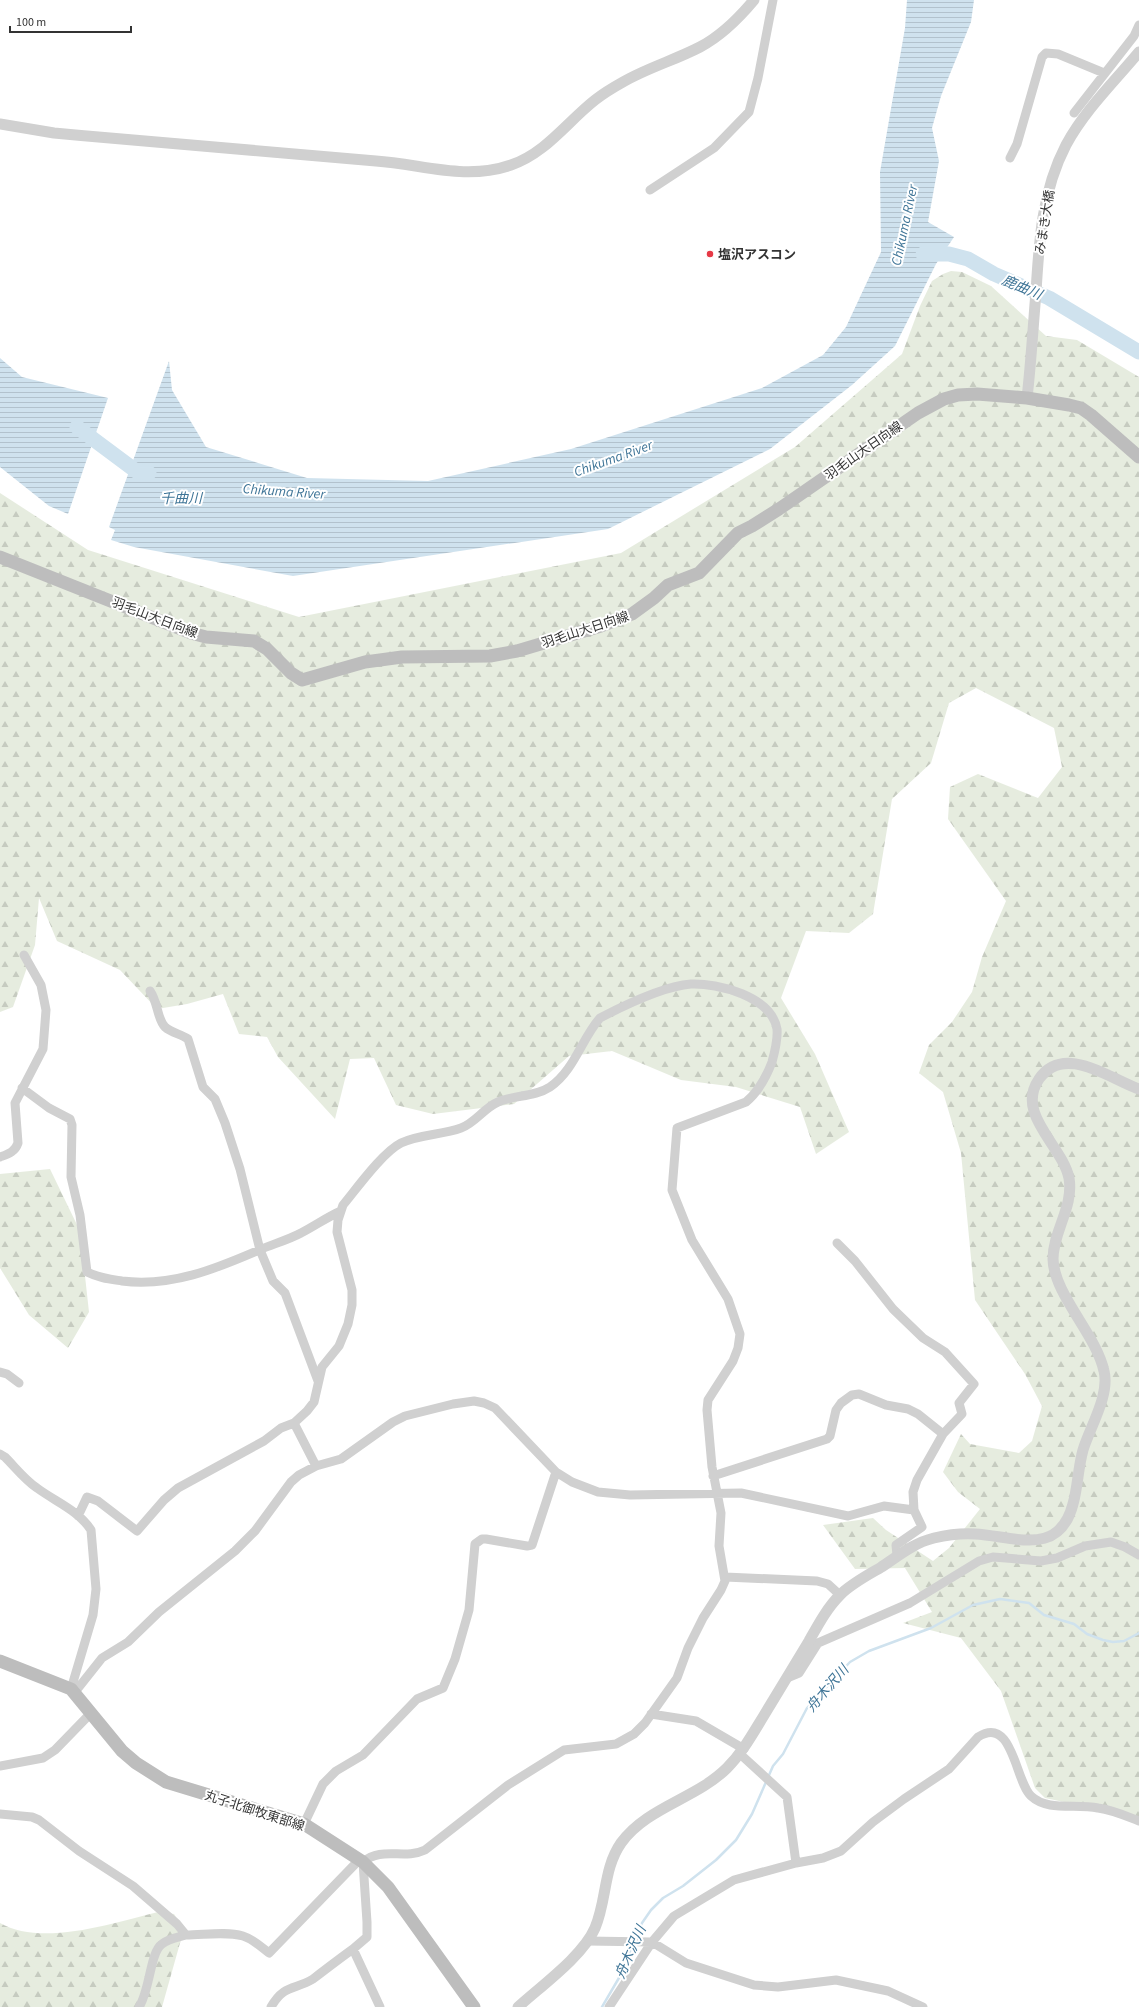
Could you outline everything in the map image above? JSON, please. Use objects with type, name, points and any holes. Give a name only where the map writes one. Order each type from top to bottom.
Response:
[{"type":"main road","name":"羽毛山大日向線","points":[[0,557],[191,633],[206,637],[254,641],[267,649],[291,673],[302,680],[365,662],[402,657],[490,656],[517,651],[632,614],[654,598],[668,585],[700,573],[729,540],[738,533],[779,509],[864,448],[932,404],[958,395],[977,394],[1027,398],[1081,408],[1139,457]]},
{"type":"main road","points":[[0,1661],[73,1691]]},
{"type":"main road","name":"丸子北御牧東部線","points":[[73,1691],[122,1751],[154,1776],[166,1782],[304,1824],[362,1860],[388,1887],[474,2007]]},
{"type":"street","points":[[0,124],[62,133],[380,161],[460,173],[487,171],[512,164],[535,152],[550,142],[595,100],[627,79],[701,47],[740,16],[754,0]]},
{"type":"street","points":[[650,190],[714,148],[749,112],[758,78],[773,0]]},
{"type":"street","points":[[1074,113],[1134,36],[1139,25]]},
{"type":"street","points":[[1010,158],[1017,144],[1042,58],[1046,53],[1058,54],[1104,73]]},
{"type":"street","name":"みまき大橋","points":[[1027,398],[1041,232],[1046,196],[1051,179],[1067,144],[1080,123],[1103,93],[1137,55]]},
{"type":"street","points":[[0,1156],[9,1154],[16,1149],[18,1144],[15,1103],[43,1049],[46,1010],[41,985],[24,955]]},
{"type":"street","points":[[78,1516],[87,1496],[98,1501],[137,1531],[164,1500],[178,1488],[264,1441],[281,1428],[294,1423],[314,1402],[322,1367],[339,1346],[348,1324],[352,1305],[352,1290],[337,1232],[338,1220],[343,1205],[388,1152],[401,1143],[461,1128],[496,1102],[551,1087],[565,1072],[581,1049],[591,1028],[600,1018],[613,1011],[676,986],[692,984],[724,988],[754,1001],[772,1016],[777,1028],[775,1052],[765,1079],[755,1095],[746,1102],[677,1128],[672,1190],[684,1224],[692,1240],[728,1299],[740,1334],[738,1348],[733,1361],[708,1400],[707,1410],[714,1476],[722,1513],[719,1546],[725,1577],[721,1590],[703,1618],[688,1648],[677,1678],[651,1714],[634,1734],[616,1744],[564,1750],[508,1786],[426,1850],[410,1854],[372,1855],[362,1860],[270,1953],[244,1936],[234,1934],[186,1935],[162,1944],[155,1952],[144,2000],[139,2007]]},
{"type":"street","points":[[150,992],[155,999],[159,1016],[164,1025],[188,1039],[203,1087],[215,1099],[225,1123],[240,1170],[260,1250],[273,1281],[285,1294],[318,1381]]},
{"type":"street","points":[[518,2007],[575,1956],[588,1941],[595,1927],[612,1860],[629,1832],[640,1823],[712,1781],[742,1751],[824,1615],[840,1595],[897,1555],[928,1540],[950,1535],[972,1534],[1024,1541],[1048,1538],[1064,1524],[1070,1514],[1082,1454],[1105,1390],[1106,1377],[1096,1348],[1066,1296],[1055,1271],[1054,1248],[1067,1208],[1070,1184],[1063,1159],[1034,1114],[1033,1095],[1038,1080],[1050,1068],[1061,1064],[1072,1063],[1084,1066],[1139,1089]]},
{"type":"street","points":[[22,1088],[49,1108],[70,1119],[72,1125],[71,1177],[80,1215],[87,1272],[106,1279],[137,1283],[169,1281],[194,1276],[302,1233],[325,1218],[341,1210]]},
{"type":"street","points":[[837,1243],[855,1261],[893,1309],[923,1338],[946,1352],[974,1384],[959,1403],[962,1414],[943,1434],[917,1480],[913,1492],[914,1510],[922,1527],[896,1544],[897,1555]]},
{"type":"street","points":[[0,1372],[7,1374],[19,1383]]},
{"type":"street","points":[[714,1476],[827,1439],[832,1430],[836,1410],[841,1403],[852,1395],[859,1394],[886,1405],[908,1409],[918,1414],[943,1434]]},
{"type":"street","points":[[73,1691],[102,1658],[128,1642],[160,1612],[235,1551],[255,1531],[291,1482],[299,1474],[316,1466],[341,1459],[393,1422],[405,1416],[453,1404],[474,1401],[484,1403],[498,1411],[556,1472],[586,1489],[612,1495],[717,1495],[741,1493],[848,1516],[884,1506],[914,1510]]},
{"type":"street","points":[[294,1423],[316,1466]]},
{"type":"street","points":[[0,1454],[5,1457],[35,1488],[65,1505],[86,1523],[91,1530],[96,1589],[93,1615],[73,1691]]},
{"type":"street","points":[[304,1824],[323,1784],[327,1779],[336,1771],[363,1755],[417,1699],[443,1688],[455,1659],[469,1610],[475,1544],[482,1539],[486,1539],[527,1546],[532,1545],[556,1472]]},
{"type":"street","points":[[787,1678],[799,1672],[818,1643],[910,1603],[979,1561],[993,1557],[1041,1561],[1056,1558],[1085,1546],[1111,1542],[1125,1547],[1139,1555]]},
{"type":"street","points":[[725,1577],[817,1581],[828,1584],[840,1595]]},
{"type":"street","points":[[0,1766],[43,1758],[55,1750],[91,1713]]},
{"type":"street","points":[[651,1714],[696,1721],[742,1751],[787,1797],[796,1863]]},
{"type":"street","points":[[609,2007],[652,1942],[674,1916],[734,1880],[796,1863],[823,1858],[841,1851],[879,1817],[949,1769],[978,1737],[989,1732],[1001,1736],[1007,1743],[1029,1794],[1042,1804],[1097,1807],[1114,1811],[1139,1822]]},
{"type":"street","points":[[1,1816],[32,1817],[39,1820],[80,1851],[133,1886],[177,1924],[186,1935]]},
{"type":"street","points":[[270,2007],[281,1993],[289,1988],[311,1980],[367,1937],[362,1860]]},
{"type":"street","points":[[588,1941],[652,1942],[686,1963],[754,1985],[778,1987],[836,1980],[888,1991],[923,2007]]},
{"type":"street","points":[[353,1949],[380,2007]]},
{"type":"green space","points":[[951,271],[962,272],[991,286],[1046,336],[1077,340],[1139,377],[1139,1818],[1045,1798],[1035,1788],[1001,1691],[961,1638],[903,1623],[932,1612],[905,1568],[855,1569],[823,1525],[873,1518],[886,1530],[933,1561],[949,1548],[980,1509],[958,1492],[943,1472],[961,1434],[970,1444],[1019,1453],[1032,1441],[1042,1406],[1025,1374],[975,1300],[961,1153],[943,1092],[919,1073],[929,1045],[952,1022],[972,992],[982,957],[1006,901],[948,819],[950,787],[978,774],[1038,798],[1062,767],[1054,728],[976,688],[949,703],[931,763],[892,799],[873,914],[849,933],[806,931],[781,998],[815,1054],[849,1132],[816,1154],[800,1107],[736,1087],[681,1080],[612,1051],[569,1056],[514,1104],[433,1114],[396,1105],[374,1058],[350,1059],[335,1119],[278,1057],[267,1037],[239,1034],[223,994],[187,1004],[157,1009],[120,970],[57,941],[39,898],[35,945],[13,1007],[0,1012],[0,493],[88,550],[299,617],[621,553],[795,447],[902,354],[920,306],[932,281]]},
{"type":"green space","points":[[50,1169],[80,1231],[89,1312],[68,1348],[29,1315],[0,1268],[0,1174]]},
{"type":"green space","points":[[158,1912],[174,1914],[180,1923],[182,1936],[162,2007],[0,2007],[0,1923],[17,1930],[36,1933],[56,1933],[99,1927]]},
{"type":"water","name":"千曲川","points":[[907,0],[974,0],[971,22],[941,96],[932,128],[939,161],[928,222],[954,237],[936,264],[895,346],[852,385],[770,449],[608,529],[293,576],[134,547],[111,540],[115,530],[109,527],[169,361],[172,390],[206,447],[307,478],[428,481],[571,449],[762,388],[823,355],[846,327],[881,252],[880,172],[905,28]]},
{"type":"water","points":[[0,358],[22,377],[108,398],[68,514],[49,506],[0,467]]},
{"type":"waterway","name":"鹿曲川","points":[[923,254],[949,254],[968,259],[994,274],[1049,298],[1139,352]]},
{"type":"waterway","name":"Chikuma River","points":[[77,427],[136,471],[149,473]]},
{"type":"waterway","name":"舟木沢川","points":[[635,1939],[642,1923],[651,1910],[663,1898],[683,1886],[716,1860],[736,1840],[752,1814],[773,1766],[783,1754],[807,1708],[850,1662],[869,1651],[931,1628],[973,1605],[1000,1599],[1029,1603],[1044,1615],[1074,1624],[1087,1634],[1103,1640],[1113,1642],[1124,1641],[1139,1633]]},
{"type":"waterway","name":"舟木沢川","points":[[602,2007],[623,1971],[633,1943]]},
{"type":"place","name":"塩沢アスコン","points":[[710,254]]}]
